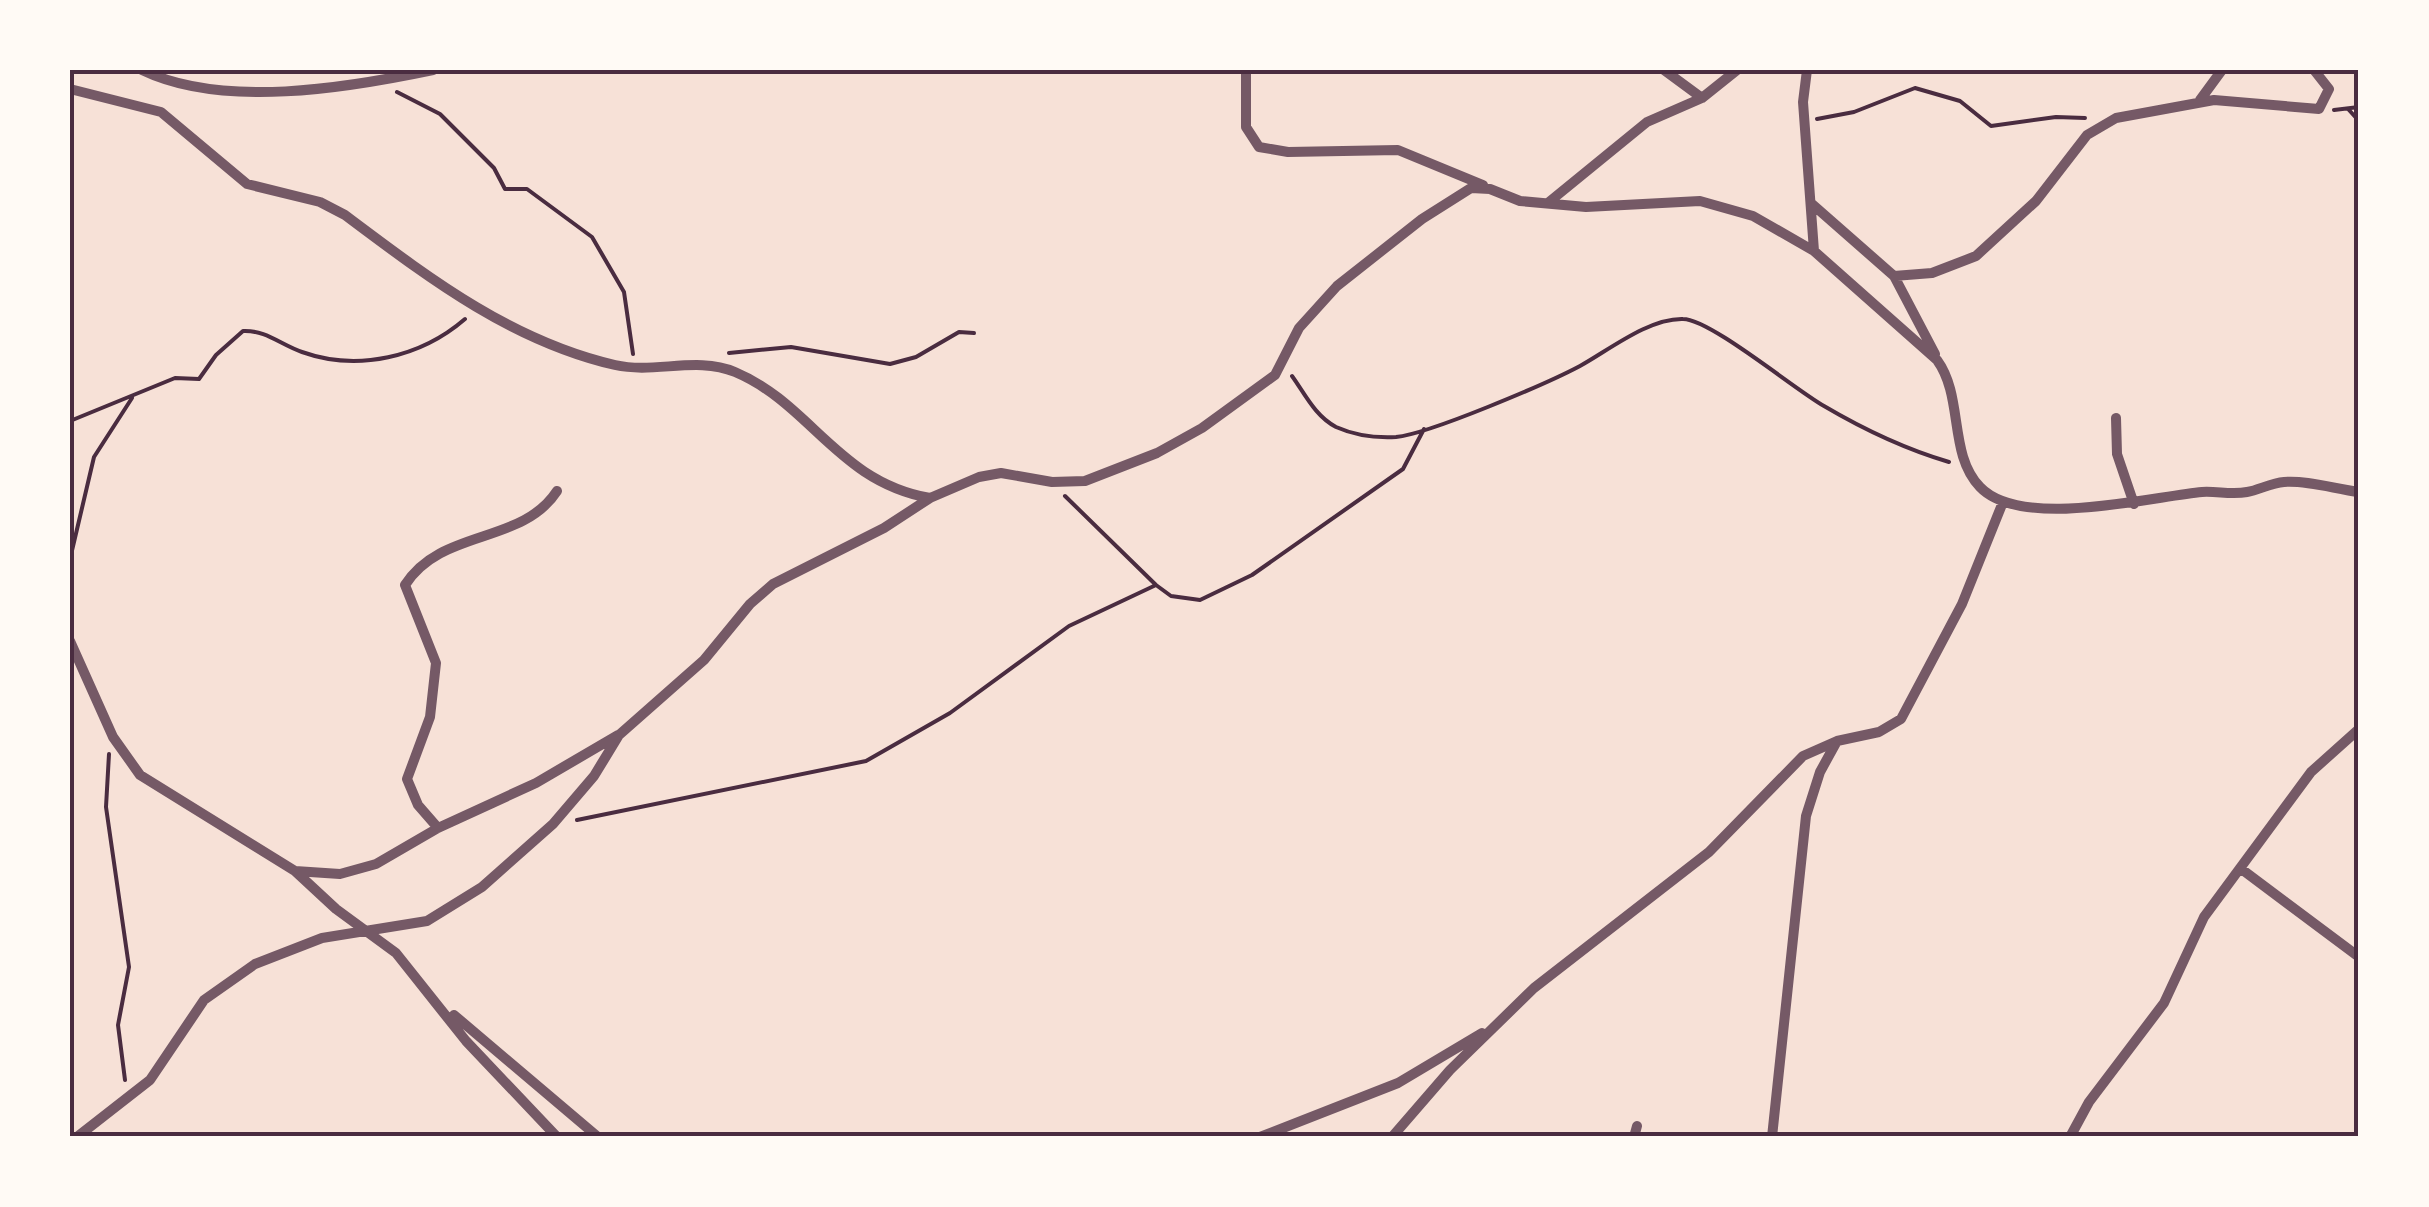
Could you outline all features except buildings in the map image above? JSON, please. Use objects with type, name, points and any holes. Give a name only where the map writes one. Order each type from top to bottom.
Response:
[{"type":"street","points":[[142,70],[172,84],[217,90],[346,87],[432,70]]},
{"type":"street","points":[[1246,70],[1246,126],[1259,147],[1288,152],[1398,150],[1520,201],[1586,207],[1700,202],[1752,216],[1814,251],[1937,360]]},
{"type":"street","points":[[1664,70],[1702,98]]},
{"type":"street","points":[[1549,202],[1646,122],[1702,98],[1737,70]]},
{"type":"street","points":[[1806,70],[1805,121],[1814,251]]},
{"type":"street","points":[[2200,100],[2222,70]]},
{"type":"street","points":[[1894,276],[1959,264],[1994,243],[2036,201],[2087,135],[2104,123],[2200,100],[2319,109],[2329,90],[2314,70]]},
{"type":"street","points":[[70,89],[161,112],[247,184],[320,202],[345,215],[477,309],[529,337],[635,368],[702,364],[754,382],[869,478],[906,494],[930,498]]},
{"type":"street","points":[[295,871],[356,872],[438,828],[494,805],[619,735],[704,660],[750,604],[773,584],[884,528],[930,498],[1001,473],[1052,482],[1085,480],[1156,454],[1235,406],[1284,364],[1300,328],[1337,286],[1451,199],[1471,188],[1490,189]]},
{"type":"street","points":[[1812,204],[1894,276],[1949,376],[1966,467],[1978,486],[2002,502],[2070,508],[2134,504],[2201,492],[2241,493],[2283,482],[2359,492]]},
{"type":"street","points":[[2116,418],[2117,454],[2134,504]]},
{"type":"street","points":[[438,828],[418,806],[407,778],[430,717],[436,663],[405,586],[440,553],[468,538],[532,518],[557,491]]},
{"type":"street","points":[[1392,1137],[1534,988],[1709,852],[1778,777],[1803,756],[1836,741],[1878,732],[1901,719],[1962,604],[2002,502]]},
{"type":"street","points":[[70,641],[113,737],[140,775],[295,871],[402,959],[466,1041],[558,1137]]},
{"type":"street","points":[[2070,1137],[2089,1102],[2164,1003],[2197,928],[2310,772],[2359,729]]},
{"type":"street","points":[[77,1137],[137,1092],[163,1065],[195,1013],[218,988],[284,949],[363,930],[413,925],[438,915],[482,888],[552,824],[594,776],[619,735]]},
{"type":"street","points":[[1772,1137],[1806,816],[1816,781],[1836,741]]},
{"type":"street","points":[[2240,868],[2359,956]]},
{"type":"street","points":[[445,1010],[492,1043],[598,1137]]},
{"type":"street","points":[[1260,1137],[1398,1082],[1496,1025]]},
{"type":"path","points":[[381,81],[440,114],[494,168],[505,189],[527,189],[583,227],[624,292],[635,368]]},
{"type":"path","points":[[1805,121],[1854,112],[1916,88],[1960,101],[1994,127],[2064,116],[2104,123]]},
{"type":"path","points":[[2319,109],[2359,108]]},
{"type":"path","points":[[2349,110],[2359,121]]},
{"type":"path","points":[[70,420],[174,378],[199,379],[216,355],[243,331],[261,332],[310,354],[360,361],[424,348],[443,338],[477,309]]},
{"type":"path","points":[[1284,364],[1308,403],[1333,426],[1360,435],[1398,437],[1544,383],[1619,343],[1681,318],[1716,332],[1826,408],[1914,452],[1966,467]]},
{"type":"path","points":[[702,364],[728,353],[775,346],[890,364],[916,357],[959,332],[974,333]]},
{"type":"path","points":[[70,559],[94,457],[133,396]]},
{"type":"path","points":[[1052,482],[1156,585],[1171,596],[1200,600],[1252,575],[1403,469],[1424,428]]},
{"type":"path","points":[[552,824],[662,806],[866,760],[926,729],[1069,626],[1156,585]]},
{"type":"path","points":[[113,737],[105,790],[130,967],[118,1025],[126,1088],[123,1100]]}]
